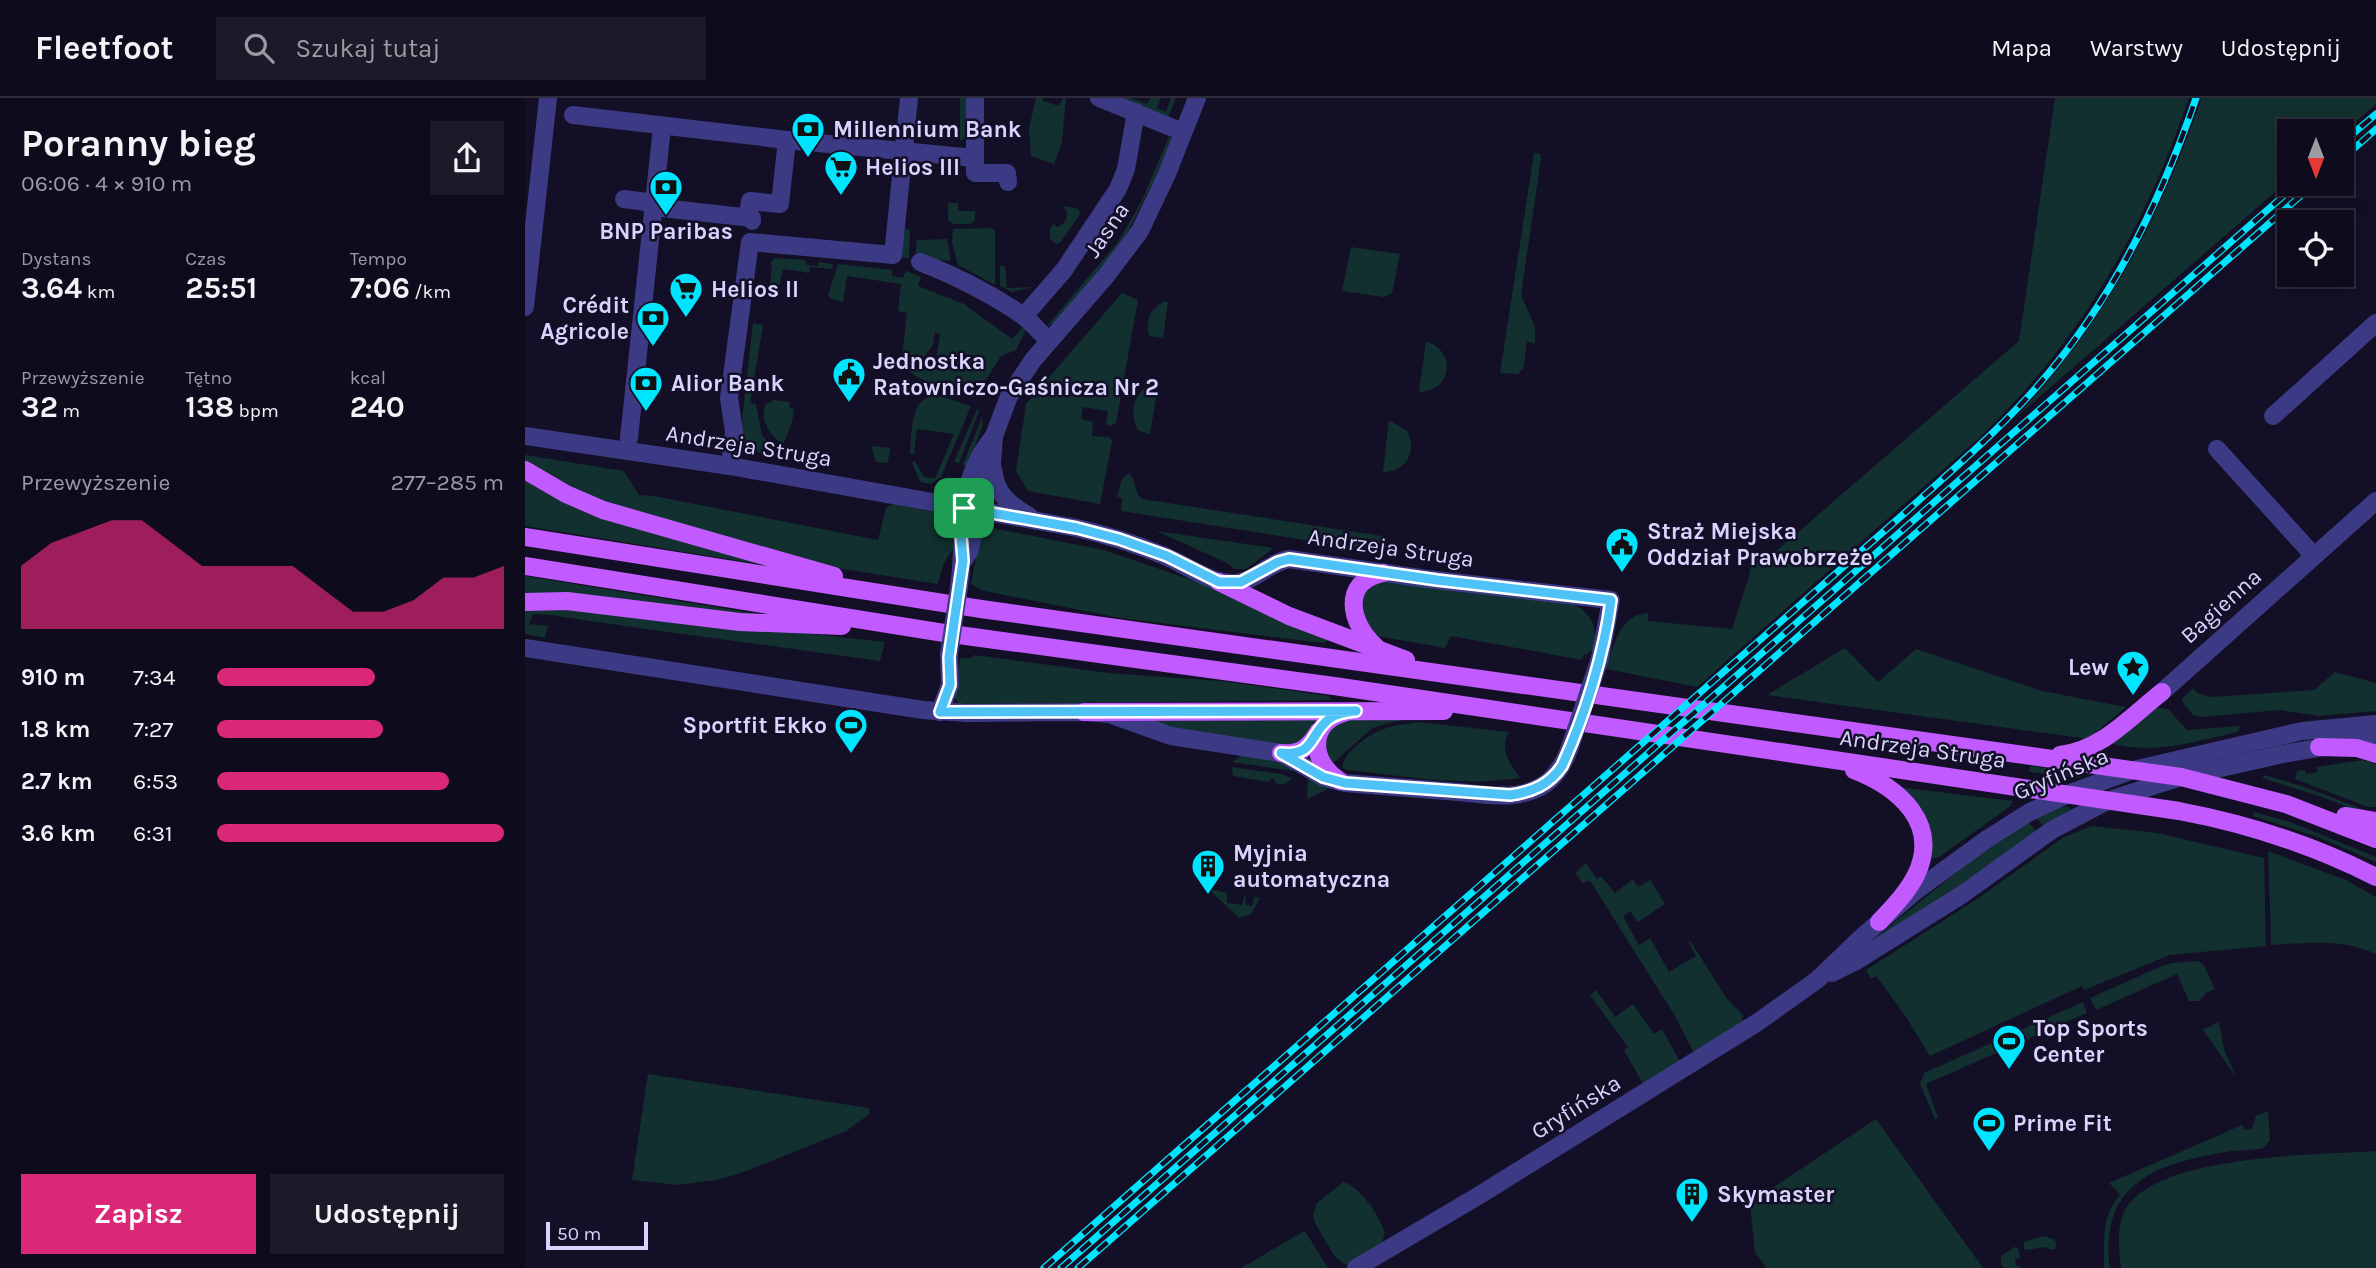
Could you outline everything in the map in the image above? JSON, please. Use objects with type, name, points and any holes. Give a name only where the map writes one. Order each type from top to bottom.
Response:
[{"type":"main road","points":[[525,470],[566,494],[616,514],[834,576],[981,609]]},
{"type":"main road","name":"Andrzeja Struga","points":[[525,537],[981,609],[2181,777],[2265,797],[2308,811],[2376,839]]},
{"type":"main road","name":"Andrzeja Struga","points":[[525,566],[944,633],[2109,800],[2232,822],[2286,838],[2376,877]]},
{"type":"main road","points":[[1381,651],[1366,639],[1357,625],[1353,611],[1359,586],[1371,576],[1383,573]]},
{"type":"main road","points":[[1219,582],[1289,615],[1443,674]]},
{"type":"main road","points":[[525,602],[577,602],[740,622],[944,633]]},
{"type":"main road","points":[[2039,756],[2072,753],[2098,744],[2162,692]]},
{"type":"main road","points":[[1084,712],[1486,709]]},
{"type":"main road","points":[[1281,753],[1299,752],[1310,745],[1333,717],[1356,711]]},
{"type":"main road","points":[[1318,732],[1318,747],[1323,763],[1331,775],[1340,781]]},
{"type":"main road","points":[[2319,747],[2357,748],[2376,754]]},
{"type":"main road","points":[[1831,761],[1862,773],[1898,794],[1909,805],[1919,826],[1923,850],[1919,868],[1904,894],[1879,922]]},
{"type":"main road","points":[[2265,797],[2358,820],[2376,821]]},
{"type":"main road","points":[[2353,865],[2376,885]]},
{"type":"street","points":[[730,466],[734,432],[729,397],[750,242],[894,255],[909,98]]},
{"type":"street","points":[[975,98],[975,173],[1007,173],[1008,181]]},
{"type":"street","points":[[1099,98],[1183,132]]},
{"type":"street","name":"Jasna","points":[[972,509],[992,463],[994,436],[1009,396],[1049,341],[1106,276],[1140,231],[1167,174],[1196,98]]},
{"type":"street","points":[[525,307],[562,111],[662,127],[903,153],[975,158]]},
{"type":"street","name":"Jasna","points":[[1024,316],[1064,270],[1118,189],[1125,169],[1136,112]]},
{"type":"street","points":[[629,438],[662,127]]},
{"type":"street","points":[[624,200],[750,219],[750,201],[780,204],[787,141]]},
{"type":"street","points":[[920,262],[962,279],[1024,316],[1049,341]]},
{"type":"street","points":[[2273,416],[2376,323]]},
{"type":"street","name":"Andrzeja Struga","points":[[525,436],[730,466],[1077,528],[1167,556],[1219,582],[1241,582],[1289,559],[1611,600],[1600,658],[1562,766],[1539,788],[1520,794],[1494,795],[1340,781],[1323,777],[1281,753],[1171,736],[1117,716],[1084,712],[940,712],[525,648]]},
{"type":"street","name":"Jasna","points":[[972,509],[968,485],[982,451],[994,436]]},
{"type":"street","points":[[2217,449],[2314,556]]},
{"type":"street","name":"Andrzeja Struga","points":[[992,463],[998,492],[1008,503],[1042,523]]},
{"type":"street","name":"Bagienna","points":[[2162,692],[2376,501]]},
{"type":"street","points":[[940,712],[938,684],[941,669],[949,656],[963,561],[969,552],[972,509]]},
{"type":"street","name":"Gryfińska","points":[[1356,1268],[1758,1023],[1817,980],[1917,890],[2028,813],[2068,794],[2133,770],[2302,731],[2376,724]]},
{"type":"street","name":"Gryfińska","points":[[1817,980],[1856,961],[1931,914],[2052,830],[2109,800],[2181,777],[2319,747],[2376,738]]},
{"type":"green space","points":[[960,98],[973,98],[973,133],[960,141]]},
{"type":"green space","points":[[1036,98],[1043,98],[1043,101],[1059,106],[1063,98],[1066,98],[1062,142],[1054,164],[1031,156],[1029,129]]},
{"type":"green space","points":[[1118,98],[1131,98],[1147,104],[1150,98],[1161,98],[1157,108],[1166,112],[1171,98],[1176,98],[1168,117]]},
{"type":"green space","points":[[2055,98],[2189,98],[2171,147],[2130,238],[2079,322],[2049,361],[1980,437],[1697,687],[1606,669],[1619,633],[1630,619],[1638,615],[1648,613],[1648,621],[1732,629],[1749,576],[1752,557],[1767,559],[2019,341]]},
{"type":"green space","points":[[2202,98],[2376,98],[2376,104],[2354,123],[2354,119],[2277,119],[2277,190],[2013,420],[2046,384],[2102,309],[2147,229],[2185,144]]},
{"type":"green space","points":[[1170,134],[1171,140],[1160,168],[1129,230],[1108,261],[1054,323],[1047,326],[1118,242],[1142,200]]},
{"type":"green space","points":[[1534,153],[1540,154],[1541,159],[1521,295],[1535,327],[1535,343],[1527,342],[1523,370],[1520,370],[1519,374],[1500,373]]},
{"type":"green space","points":[[948,203],[958,203],[958,211],[975,211],[975,220],[971,224],[954,224],[948,220]]},
{"type":"green space","points":[[1066,206],[1079,209],[1080,214],[1060,243],[1056,244],[1050,239],[1050,228],[1054,224],[1056,227],[1064,223],[1067,212],[1062,208]]},
{"type":"green space","points":[[904,228],[910,230],[909,258],[903,258],[901,254]]},
{"type":"green space","points":[[992,228],[995,231],[995,285],[958,265],[952,242],[953,229]]},
{"type":"green space","points":[[947,239],[951,261],[915,258],[917,240]]},
{"type":"green space","points":[[1351,247],[1400,254],[1392,293],[1384,297],[1342,291]]},
{"type":"green space","points":[[775,258],[806,260],[806,265],[818,266],[819,262],[833,264],[832,269],[810,267],[809,273],[783,269],[778,291],[769,290],[771,262]]},
{"type":"green space","points":[[838,264],[893,270],[892,276],[903,278],[906,271],[921,277],[918,286],[964,304],[1012,339],[1023,327],[1026,329],[1016,350],[1001,356],[975,397],[933,384],[912,374],[901,360],[935,365],[940,334],[935,332],[933,345],[922,359],[902,355],[907,313],[898,311],[901,284],[847,276],[843,302],[831,299],[828,295]]},
{"type":"green space","points":[[1000,266],[1005,266],[1007,288],[1033,287],[1012,292],[1000,286]]},
{"type":"green space","points":[[1122,293],[1138,300],[1116,423],[1111,426],[1106,424],[1108,411],[1083,407],[1081,419],[1093,422],[1092,436],[1109,437],[1112,441],[1100,504],[1028,491],[1016,471],[1026,404]]},
{"type":"green space","points":[[1168,302],[1163,338],[1149,336],[1150,316],[1155,308]]},
{"type":"green space","points":[[753,323],[763,325],[750,403],[756,404],[762,435],[777,452],[772,457],[739,446]]},
{"type":"green space","points":[[1426,341],[1442,353],[1447,369],[1439,384],[1421,392],[1419,391]]},
{"type":"green space","points":[[1153,384],[1158,385],[1150,435],[1138,430],[1134,410],[1141,391]]},
{"type":"green space","points":[[937,395],[971,406],[941,477],[931,484],[920,482],[912,462],[915,461],[924,477],[935,478],[954,434],[917,429],[914,454],[910,454],[911,436],[914,417],[921,402]]},
{"type":"green space","points":[[774,400],[790,402],[789,408],[794,409],[792,423],[783,445],[765,423],[765,405]]},
{"type":"green space","points":[[977,409],[979,411],[959,463],[954,462]]},
{"type":"green space","points":[[982,417],[983,425],[967,467],[964,466],[963,464]]},
{"type":"green space","points":[[1389,420],[1407,431],[1411,446],[1404,464],[1383,472]]},
{"type":"green space","points":[[871,446],[890,448],[888,463],[876,462]]},
{"type":"green space","points":[[525,455],[624,471],[639,495],[878,540],[886,508],[892,504],[956,516],[954,547],[943,565],[938,584],[824,566],[758,564],[525,526]]},
{"type":"green space","points":[[1129,473],[1142,499],[1382,536],[1382,552],[1121,511],[1122,498],[1117,497],[1122,479]]},
{"type":"green space","points":[[987,527],[1104,550],[1203,584],[1301,630],[1329,640],[1323,643],[1120,618],[984,591],[971,584],[981,531]]},
{"type":"green space","points":[[1156,531],[1274,548],[1246,569],[1235,569]]},
{"type":"green space","points":[[525,576],[765,615],[766,616],[525,597]]},
{"type":"green space","points":[[1385,582],[1573,604],[1585,612],[1592,622],[1595,649],[1584,655],[1582,660],[1451,636],[1445,648],[1377,636],[1365,622],[1361,605],[1368,590]]},
{"type":"green space","points":[[551,606],[885,642],[880,661],[533,614],[529,624],[548,626],[545,638],[525,634],[525,607]]},
{"type":"green space","points":[[1845,648],[1878,682],[1916,649],[2042,691],[2126,707],[2088,739],[1767,695]]},
{"type":"green space","points":[[974,655],[1109,673],[1221,681],[1329,696],[1331,700],[959,704],[955,698],[960,658],[972,658]]},
{"type":"green space","points":[[2335,672],[2376,683],[2376,711],[2319,716],[2280,710],[2201,717],[2193,715],[2181,700],[2193,688],[2197,693],[2211,697],[2314,690]]},
{"type":"green space","points":[[2154,707],[2168,709],[2187,730],[2240,726],[2237,732],[2156,748],[2107,742]]},
{"type":"green space","points":[[1149,717],[1320,717],[1299,746],[1289,748],[1172,730],[1147,722]]},
{"type":"green space","points":[[1346,718],[1413,718],[1371,729],[1331,765],[1327,738]]},
{"type":"green space","points":[[1418,722],[1509,732],[1505,750],[1509,762],[1520,778],[1455,781],[1347,770],[1342,767],[1347,755],[1371,735],[1388,728]]},
{"type":"green space","points":[[1243,754],[1284,761],[1293,771],[1232,762]]},
{"type":"green space","points":[[2363,760],[2376,764],[2376,807],[2368,807],[2295,779],[2297,771],[2305,770],[2306,774],[2317,772],[2317,767]]},
{"type":"green space","points":[[2030,766],[2079,773],[2081,777],[2029,772]]},
{"type":"green space","points":[[1232,767],[1292,778],[1287,783],[1280,784],[1275,783],[1274,779],[1270,782],[1233,776]]},
{"type":"green space","points":[[2265,775],[2376,813],[2363,813],[2262,778]]},
{"type":"green space","points":[[1308,777],[1330,788],[1307,799]]},
{"type":"green space","points":[[1898,787],[2013,801],[2009,807],[1939,857],[1927,860]]},
{"type":"green space","points":[[2066,806],[2071,809],[2043,827],[2036,817]]},
{"type":"green space","points":[[2254,812],[2290,822],[2376,857],[2376,862],[2318,837],[2253,816]]},
{"type":"green space","points":[[2028,821],[2036,832],[1929,908],[1867,944],[1986,849]]},
{"type":"green space","points":[[2092,826],[2157,833],[2264,858],[2266,946],[2170,955],[2084,990],[2082,986],[1930,1056],[1876,976],[1871,979],[1866,970],[1977,899],[2064,837]]},
{"type":"green space","points":[[2268,851],[2346,880],[2376,897],[2376,954],[2337,944],[2271,945]]},
{"type":"green space","points":[[1586,863],[1597,879],[1601,876],[1615,893],[1633,879],[1638,887],[1650,880],[1665,904],[1638,922],[1630,911],[1623,916],[1639,945],[1650,938],[1669,972],[1696,956],[1689,943],[1691,942],[1727,999],[1743,1015],[1741,1024],[1694,1053],[1675,1016],[1591,882],[1588,880],[1583,884],[1575,873]]},
{"type":"green space","points":[[1199,878],[1212,889],[1227,893],[1227,903],[1242,905],[1244,896],[1245,905],[1252,906],[1254,897],[1260,898],[1251,914],[1239,918]]},
{"type":"green space","points":[[2197,961],[2203,964],[2215,989],[2206,993],[2199,1001],[2189,1001],[2177,974],[2096,1010],[2090,998],[2162,966]]},
{"type":"green space","points":[[1596,990],[1615,1017],[1633,1004],[1654,1034],[1662,1029],[1680,1062],[1643,1084],[1624,1050],[1628,1047],[1590,995]]},
{"type":"green space","points":[[2083,1002],[2087,1013],[1926,1084],[1938,1118],[1935,1119],[1920,1084],[1924,1073]]},
{"type":"green space","points":[[2219,1022],[2224,1049],[2236,1077],[2203,1030]]},
{"type":"green space","points":[[648,1074],[869,1108],[870,1114],[846,1131],[744,1172],[716,1180],[678,1185],[632,1180]]},
{"type":"green space","points":[[2268,1111],[2270,1140],[2264,1148],[2232,1151],[2180,1162],[2139,1181],[2124,1196],[2114,1215],[2109,1238],[2110,1268],[2104,1268],[2106,1221],[2120,1194],[2109,1183],[2242,1125],[2245,1130],[2252,1129],[2256,1116]]},
{"type":"green space","points":[[1876,1119],[1983,1268],[1766,1268],[1755,1252],[1750,1203]]},
{"type":"green space","points":[[2376,1151],[2376,1268],[2121,1268],[2119,1231],[2125,1210],[2142,1192],[2169,1178],[2240,1161]]},
{"type":"green space","points":[[1343,1182],[1363,1196],[1385,1232],[1382,1244],[1346,1265],[1335,1257],[1313,1215],[1317,1203]]},
{"type":"green space","points":[[1305,1231],[1328,1268],[1241,1268],[1301,1233]]},
{"type":"green space","points":[[2043,1236],[2054,1239],[2057,1245],[2055,1249],[2046,1247],[2024,1250],[2024,1242]]},
{"type":"green space","points":[[2014,1247],[2018,1248],[2020,1258],[2015,1259],[2016,1266],[2021,1266],[2004,1268],[2001,1256]]},
{"type":"railway","points":[[1044,1268],[1907,511],[2010,416],[2067,350],[2112,283],[2151,211],[2196,98]]},
{"type":"railway","points":[[2354,133],[2376,114]]},
{"type":"railway","points":[[2354,148],[2376,129]]},
{"type":"railway","points":[[1061,1268],[2283,196]]},
{"type":"railway","points":[[1078,1268],[2300,196]]},
{"type":"place","name":"Millennium Bank","points":[[808,159]]},
{"type":"place","name":"Helios III","points":[[841,197]]},
{"type":"place","name":"BNP Paribas","points":[[666,217]]},
{"type":"place","name":"Helios II","points":[[686,319]]},
{"type":"place","name":"Crédit Agricole","points":[[653,348]]},
{"type":"place","name":"Jednostka Ratowniczo-Gaśnicza Nr 2","points":[[849,404]]},
{"type":"place","name":"Alior Bank","points":[[646,413]]},
{"type":"place","name":"Straż Miejska Oddział Prawobrzeże","points":[[1622,574]]},
{"type":"place","name":"Lew","points":[[2133,697]]},
{"type":"place","name":"Sportfit Ekko","points":[[851,755]]},
{"type":"place","name":"Myjnia automatyczna","points":[[1208,896]]},
{"type":"place","name":"Top Sports Center","points":[[2009,1071]]},
{"type":"place","name":"Prime Fit","points":[[1989,1153]]},
{"type":"place","name":"Skymaster","points":[[1692,1224]]},
{"type":"route","points":[[964,508],[1077,528],[1119,539],[1167,556],[1219,582],[1241,582],[1289,559],[1437,580],[1611,600],[1606,635],[1562,766],[1539,788],[1510,795],[1345,783],[1323,777],[1281,753],[1299,752],[1310,745],[1327,721],[1340,714],[1356,711],[940,712],[950,685],[949,657],[963,561],[961,535],[964,508]]}]
